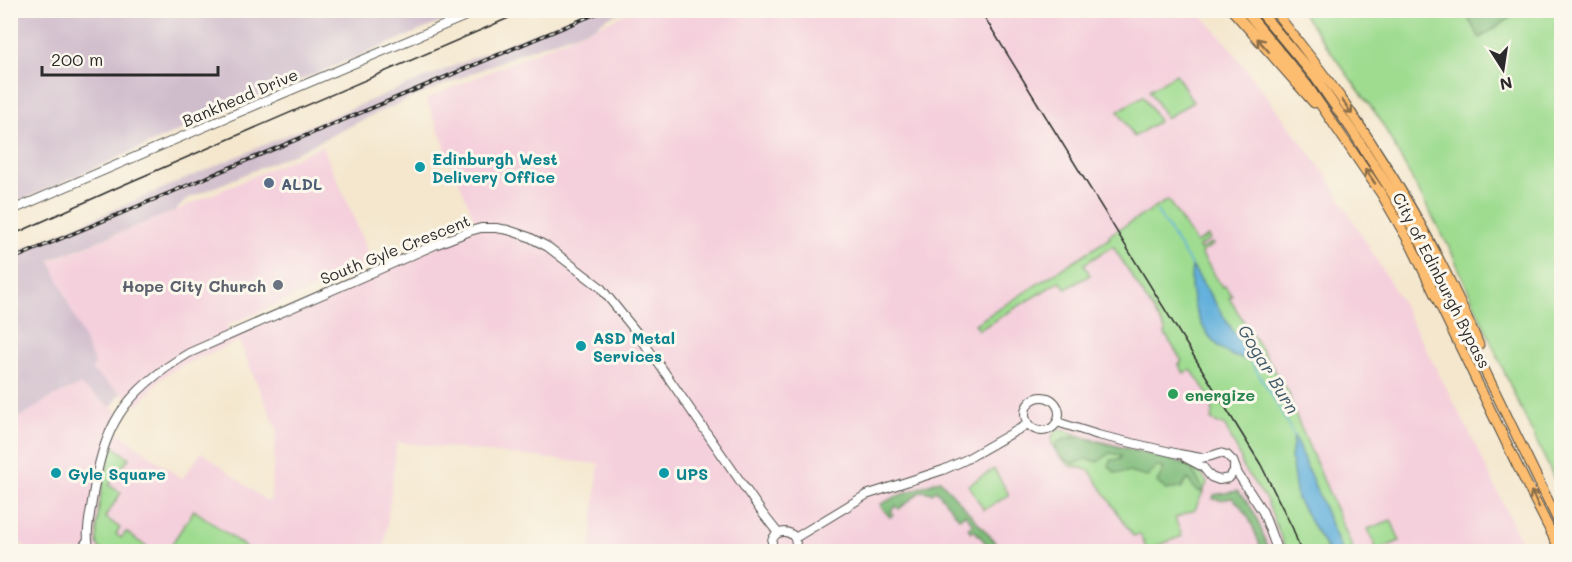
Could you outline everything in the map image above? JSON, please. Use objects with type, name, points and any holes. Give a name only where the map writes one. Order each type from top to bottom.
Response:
[{"type":"main road","points":[[1232,10],[1343,136]]},
{"type":"main road","name":"City of Edinburgh Bypass","points":[[1245,10],[1307,85],[1382,195],[1412,247],[1561,552]]},
{"type":"main road","name":"City of Edinburgh Bypass","points":[[1259,10],[1314,76],[1389,188],[1421,243],[1562,529]]},
{"type":"main road","points":[[1274,10],[1348,108],[1416,216],[1464,311],[1507,418]]},
{"type":"street","name":"Bankhead Drive","points":[[10,211],[480,10]]},
{"type":"street","name":"South Gyle Crescent","points":[[91,552],[87,541],[95,480],[102,450],[115,421],[135,392],[146,382],[189,352],[437,244],[481,228],[508,230],[539,241],[600,287],[656,358],[778,533]]},
{"type":"street","points":[[1042,397],[1050,399],[1056,405],[1059,414],[1057,422],[1051,428],[1043,431],[1035,430],[1028,424],[1025,413],[1027,405],[1034,399],[1042,397]]},
{"type":"street","points":[[1057,422],[1098,435],[1179,454],[1202,458],[1217,453],[1225,454],[1233,461],[1247,490],[1263,512],[1278,552]]},
{"type":"street","points":[[795,538],[866,495],[943,470],[1028,424]]},
{"type":"street","points":[[1179,454],[1203,467],[1210,477],[1216,480],[1226,479],[1247,490]]},
{"type":"street","points":[[1207,471],[1207,463],[1211,456]]},
{"type":"street","points":[[1226,479],[1231,475],[1234,467]]},
{"type":"street","points":[[774,552],[772,539],[778,533],[786,532],[795,538],[794,552]]},
{"type":"street","name":"South Gyle Crescent","points":[[79,552],[87,541]]},
{"type":"shaded area","points":[[11,10],[468,11],[215,115],[11,205]]},
{"type":"shaded area","points":[[589,10],[624,11],[607,18],[595,27],[526,51],[381,111],[302,150],[187,199],[175,211],[50,260],[95,365],[91,370],[121,393],[111,407],[80,385],[50,398],[11,423],[11,254],[282,137]]},
{"type":"shaded area","points":[[633,11],[1197,11],[1226,42],[1326,175],[1400,299],[1469,432],[1526,551],[590,551],[599,464],[397,442],[384,551],[38,551],[26,548],[11,533],[10,423],[50,398],[80,385],[122,414],[114,429],[182,479],[202,452],[266,501],[270,501],[277,428],[239,341],[167,374],[138,406],[91,370],[50,261],[175,211],[322,146],[372,264],[226,326],[230,337],[478,228],[426,99]]},
{"type":"green space","points":[[1301,11],[1464,11],[1480,38],[1520,11],[1561,11],[1561,493],[1514,394],[1451,251],[1379,118]]},
{"type":"green space","points":[[1464,11],[1520,11],[1480,38]]},
{"type":"green space","points":[[1176,74],[1193,102],[1166,118],[1149,90]]},
{"type":"green space","points":[[1143,96],[1159,121],[1134,137],[1118,111]]},
{"type":"green space","points":[[1168,200],[1196,243],[1208,236],[1210,240],[1198,247],[1200,250],[1212,243],[1213,245],[1201,253],[1222,287],[1225,286],[1232,296],[1229,298],[1289,393],[1293,409],[1354,551],[1286,551],[1267,501],[1243,467],[1225,426],[1211,420],[1213,414],[1207,394],[1191,369],[1184,373],[1179,365],[1182,361],[1165,334],[1166,331],[1113,246],[1084,264],[1090,275],[1066,289],[1060,281],[979,330],[975,324],[1110,238],[1109,235]]},
{"type":"green space","points":[[1058,430],[1188,465],[1199,472],[1207,483],[1195,510],[1175,518],[1182,536],[1147,550],[1140,534],[1133,536],[1090,471],[1070,466],[1055,450],[1052,436]]},
{"type":"green space","points":[[1080,437],[1190,466],[1203,488],[1202,492],[1195,489],[1188,479],[1181,488],[1166,490],[1157,482],[1164,468],[1157,467],[1147,477],[1128,472],[1115,473],[1109,466],[1111,460],[1120,459],[1121,455],[1110,453],[1098,462],[1087,459],[1073,464],[1059,456],[1055,447],[1057,442]]},
{"type":"green space","points":[[113,446],[129,458],[109,485],[121,493],[105,517],[120,528],[116,534],[121,538],[126,532],[152,551],[101,551],[97,543],[101,494]]},
{"type":"green space","points":[[994,469],[1009,495],[984,510],[968,485]]},
{"type":"green space","points":[[940,480],[1003,551],[993,551],[974,530],[971,532],[968,528],[973,524],[965,514],[959,518],[936,490],[932,493],[920,492],[899,509],[896,506],[891,511],[893,515],[890,517],[881,507],[881,504],[895,497]]},
{"type":"green space","points":[[1237,491],[1253,511],[1269,551],[1262,551],[1251,522],[1238,503],[1232,498],[1213,499],[1214,495]]},
{"type":"green space","points":[[194,510],[251,551],[167,551]]},
{"type":"green space","points":[[1391,520],[1400,541],[1377,550],[1368,529]]},
{"type":"water","points":[[1192,266],[1251,360],[1233,356],[1222,349],[1205,329],[1194,305]]},
{"type":"water","points":[[1294,436],[1342,551],[1328,551],[1297,499],[1291,458]]},
{"type":"waterway","points":[[1487,10],[1489,13],[1493,10]]},
{"type":"waterway","name":"Gogar Burn","points":[[1157,211],[1192,266]]},
{"type":"waterway","name":"Gogar Burn","points":[[1234,334],[1294,436]]},
{"type":"tram line","points":[[10,236],[527,10]]},
{"type":"tram line","points":[[980,10],[1261,465],[1293,529],[1301,552]]},
{"type":"railway","points":[[10,260],[605,10]]},
{"type":"place","name":"Edinburgh West Delivery Office","points":[[420,167]]},
{"type":"place","name":"ALDL","points":[[269,183]]},
{"type":"place","name":"Hope City Church","points":[[278,285]]},
{"type":"place","name":"ASD Metal Services","points":[[581,346]]},
{"type":"place","name":"energize","points":[[1173,394]]},
{"type":"place","name":"Gyle Square","points":[[56,473]]},
{"type":"place","name":"UPS","points":[[664,473]]}]
